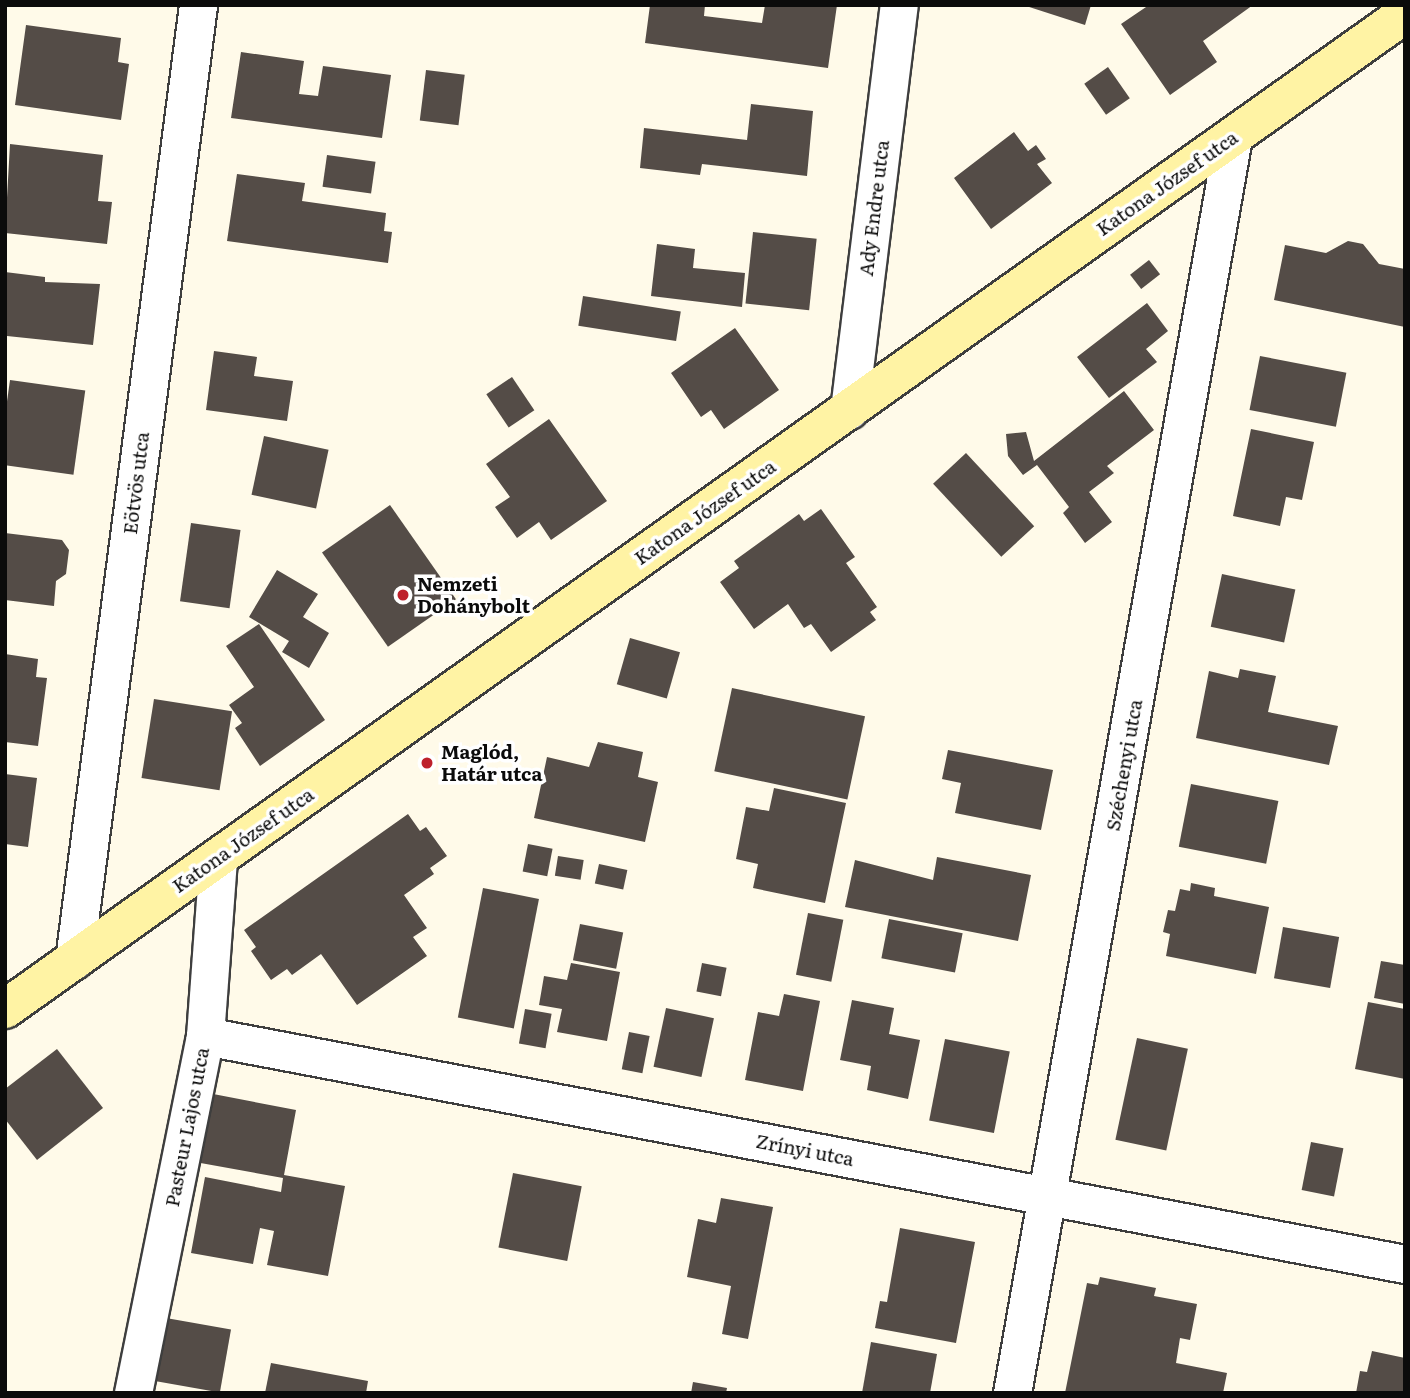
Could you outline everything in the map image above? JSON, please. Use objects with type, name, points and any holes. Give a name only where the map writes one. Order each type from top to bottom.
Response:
[{"type":"main road","name":"Katona József utca","points":[[5,1009],[1405,14]]},
{"type":"street","name":"Eötvös utca","points":[[74,961],[198,5]]},
{"type":"street","name":"Ady Endre utca","points":[[849,410],[899,5]]},
{"type":"street","name":"Széchenyi utca","points":[[1012,1393],[1049,1197],[1233,136]]},
{"type":"street","name":"Pasteur Lajos utca","points":[[133,1393],[205,1036],[219,858]]},
{"type":"street","name":"Zrínyi utca","points":[[205,1036],[1405,1264]]},
{"type":"building","points":[[650,5],[705,5],[704,16],[762,23],[765,5],[837,5],[828,68],[645,43]]},
{"type":"building","points":[[1023,5],[1091,5],[1085,25]]},
{"type":"building","points":[[1149,5],[1253,5],[1203,41],[1217,62],[1170,95],[1121,24]]},
{"type":"building","points":[[26,25],[121,38],[118,62],[129,64],[121,120],[15,105]]},
{"type":"building","points":[[241,52],[304,61],[299,94],[318,96],[323,66],[391,75],[382,138],[231,118]]},
{"type":"building","points":[[1108,67],[1130,98],[1106,115],[1084,84]]},
{"type":"building","points":[[426,70],[465,75],[458,125],[420,121]]},
{"type":"building","points":[[751,104],[813,111],[807,176],[702,164],[700,175],[640,168],[644,128],[747,140]]},
{"type":"building","points":[[1014,132],[1028,151],[1036,145],[1046,159],[1037,164],[1052,183],[991,229],[954,178]]},
{"type":"building","points":[[10,144],[103,155],[98,201],[112,202],[107,244],[5,233]]},
{"type":"building","points":[[327,155],[376,162],[371,194],[323,187]]},
{"type":"building","points":[[237,174],[305,183],[302,201],[386,213],[384,231],[392,232],[388,263],[227,241]]},
{"type":"building","points":[[753,232],[817,239],[809,310],[745,304]]},
{"type":"building","points":[[1348,241],[1363,244],[1379,264],[1405,269],[1405,327],[1274,300],[1285,245],[1326,253]]},
{"type":"building","points":[[657,244],[695,249],[693,268],[745,273],[742,307],[651,296]]},
{"type":"building","points":[[1149,260],[1160,274],[1141,289],[1130,275]]},
{"type":"building","points":[[5,272],[45,277],[45,282],[100,284],[93,345],[7,336]]},
{"type":"building","points":[[583,296],[681,311],[676,341],[578,326]]},
{"type":"building","points":[[1147,303],[1168,331],[1146,349],[1157,362],[1109,398],[1077,357]]},
{"type":"building","points":[[735,328],[779,390],[724,429],[711,410],[701,417],[671,373]]},
{"type":"building","points":[[214,351],[257,357],[254,376],[293,381],[287,421],[206,410]]},
{"type":"building","points":[[1260,356],[1346,373],[1336,427],[1250,410]]},
{"type":"building","points":[[512,377],[534,410],[509,427],[486,394]]},
{"type":"building","points":[[10,380],[85,391],[73,475],[5,465],[5,416]]},
{"type":"building","points":[[1124,391],[1154,430],[1107,466],[1114,473],[1089,492],[1112,522],[1085,543],[1063,513],[1069,507],[1037,465],[1023,475],[1008,456],[1006,434],[1026,432],[1034,461]]},
{"type":"building","points":[[549,419],[607,501],[551,540],[539,522],[517,538],[495,507],[510,497],[486,464]]},
{"type":"building","points":[[1251,429],[1314,442],[1302,500],[1286,497],[1280,526],[1233,516]]},
{"type":"building","points":[[264,436],[329,450],[316,508],[252,495]]},
{"type":"building","points":[[966,453],[1034,526],[1001,557],[933,484]]},
{"type":"building","points":[[390,505],[456,599],[388,647],[322,553]]},
{"type":"building","points":[[821,509],[855,557],[846,563],[877,607],[870,612],[876,620],[831,652],[811,624],[804,628],[788,604],[754,629],[720,582],[739,568],[734,561],[799,514],[804,521]]},
{"type":"building","points":[[191,523],[241,530],[230,608],[180,601]]},
{"type":"building","points":[[5,533],[62,540],[69,550],[66,574],[56,581],[54,606],[5,600]]},
{"type":"building","points":[[277,570],[318,594],[303,617],[329,633],[309,668],[282,652],[289,641],[249,617]]},
{"type":"building","points":[[1222,574],[1295,590],[1284,642],[1211,627]]},
{"type":"building","points":[[259,624],[325,720],[260,766],[235,728],[242,723],[229,705],[254,687],[226,646]]},
{"type":"building","points":[[630,638],[680,652],[667,698],[617,684]]},
{"type":"building","points":[[5,654],[38,659],[36,677],[47,678],[38,746],[5,742]]},
{"type":"building","points":[[1240,669],[1276,676],[1268,712],[1338,726],[1329,765],[1196,738],[1209,671],[1238,678]]},
{"type":"building","points":[[732,688],[865,716],[847,799],[714,771]]},
{"type":"building","points":[[154,699],[232,711],[220,790],[141,778]]},
{"type":"building","points":[[598,742],[643,752],[638,777],[658,782],[645,842],[534,818],[547,757],[589,767]]},
{"type":"building","points":[[948,750],[1053,770],[1041,830],[955,813],[961,783],[942,779]]},
{"type":"building","points":[[5,774],[37,778],[28,847],[5,844]]},
{"type":"building","points":[[1191,784],[1278,801],[1266,864],[1179,847]]},
{"type":"building","points":[[774,788],[846,803],[825,903],[753,888],[758,864],[736,859],[746,807],[769,811]]},
{"type":"building","points":[[408,814],[420,831],[426,827],[447,856],[430,868],[434,874],[404,895],[427,928],[413,937],[427,956],[357,1005],[321,954],[292,975],[287,969],[271,980],[251,951],[256,947],[244,930]]},
{"type":"building","points":[[528,844],[553,849],[547,876],[523,871]]},
{"type":"building","points":[[558,856],[584,860],[581,880],[555,876]]},
{"type":"building","points":[[937,857],[1031,875],[1018,941],[845,907],[855,860],[933,880]]},
{"type":"building","points":[[599,864],[627,870],[623,890],[595,884]]},
{"type":"building","points":[[1191,883],[1215,888],[1214,896],[1269,907],[1256,974],[1166,956],[1170,934],[1163,932],[1168,910],[1175,911],[1180,889],[1190,891]]},
{"type":"building","points":[[483,888],[539,899],[514,1028],[458,1018]]},
{"type":"building","points":[[808,913],[843,920],[831,982],[796,975]]},
{"type":"building","points":[[889,919],[963,933],[955,973],[881,958]]},
{"type":"building","points":[[580,924],[623,932],[616,969],[573,960]]},
{"type":"building","points":[[1283,927],[1339,937],[1330,988],[1274,978]]},
{"type":"building","points":[[1381,961],[1405,965],[1405,1004],[1374,998]]},
{"type":"building","points":[[571,963],[620,972],[607,1041],[557,1032],[562,1009],[539,1005],[544,976],[567,980]]},
{"type":"building","points":[[702,963],[727,968],[721,996],[696,991]]},
{"type":"building","points":[[784,994],[820,1001],[803,1091],[745,1080],[758,1012],[779,1016]]},
{"type":"building","points":[[852,1000],[894,1008],[889,1034],[920,1040],[908,1099],[867,1090],[871,1066],[840,1060]]},
{"type":"building","points":[[1368,1002],[1405,1009],[1405,1079],[1355,1069]]},
{"type":"building","points":[[666,1008],[714,1018],[701,1077],[654,1067]]},
{"type":"building","points":[[525,1009],[552,1014],[546,1048],[519,1043]]},
{"type":"building","points":[[629,1032],[650,1036],[642,1073],[622,1069]]},
{"type":"building","points":[[1137,1038],[1188,1049],[1166,1151],[1115,1140]]},
{"type":"building","points":[[945,1039],[1010,1052],[994,1133],[929,1120]]},
{"type":"building","points":[[57,1049],[103,1108],[37,1160],[5,1119],[5,1089]]},
{"type":"building","points":[[208,1093],[296,1110],[284,1175],[345,1186],[328,1276],[267,1265],[274,1231],[260,1228],[253,1264],[191,1253],[205,1177],[281,1192],[283,1178],[195,1162]]},
{"type":"building","points":[[1311,1142],[1343,1148],[1334,1196],[1302,1190]]},
{"type":"building","points":[[513,1173],[582,1186],[567,1261],[498,1248]]},
{"type":"building","points":[[721,1198],[773,1207],[748,1339],[722,1334],[731,1286],[687,1277],[698,1219],[716,1223]]},
{"type":"building","points":[[900,1228],[975,1242],[956,1343],[875,1328],[880,1301],[887,1302]]},
{"type":"building","points":[[1100,1277],[1156,1288],[1154,1296],[1197,1304],[1190,1340],[1180,1338],[1176,1363],[1227,1373],[1223,1393],[1065,1393],[1087,1283],[1098,1285]]},
{"type":"building","points":[[166,1318],[231,1329],[220,1392],[155,1381]]},
{"type":"building","points":[[871,1342],[937,1354],[930,1393],[862,1393]]},
{"type":"building","points":[[1372,1351],[1405,1358],[1405,1393],[1356,1393],[1360,1371],[1367,1372]]},
{"type":"building","points":[[271,1363],[368,1381],[366,1393],[265,1393]]},
{"type":"building","points":[[693,1382],[727,1388],[726,1393],[691,1393]]},
{"type":"place","name":"Nemzeti Dohánybolt","points":[[403,595]]},
{"type":"place","name":"Maglód, Határ utca","points":[[427,763]]}]
